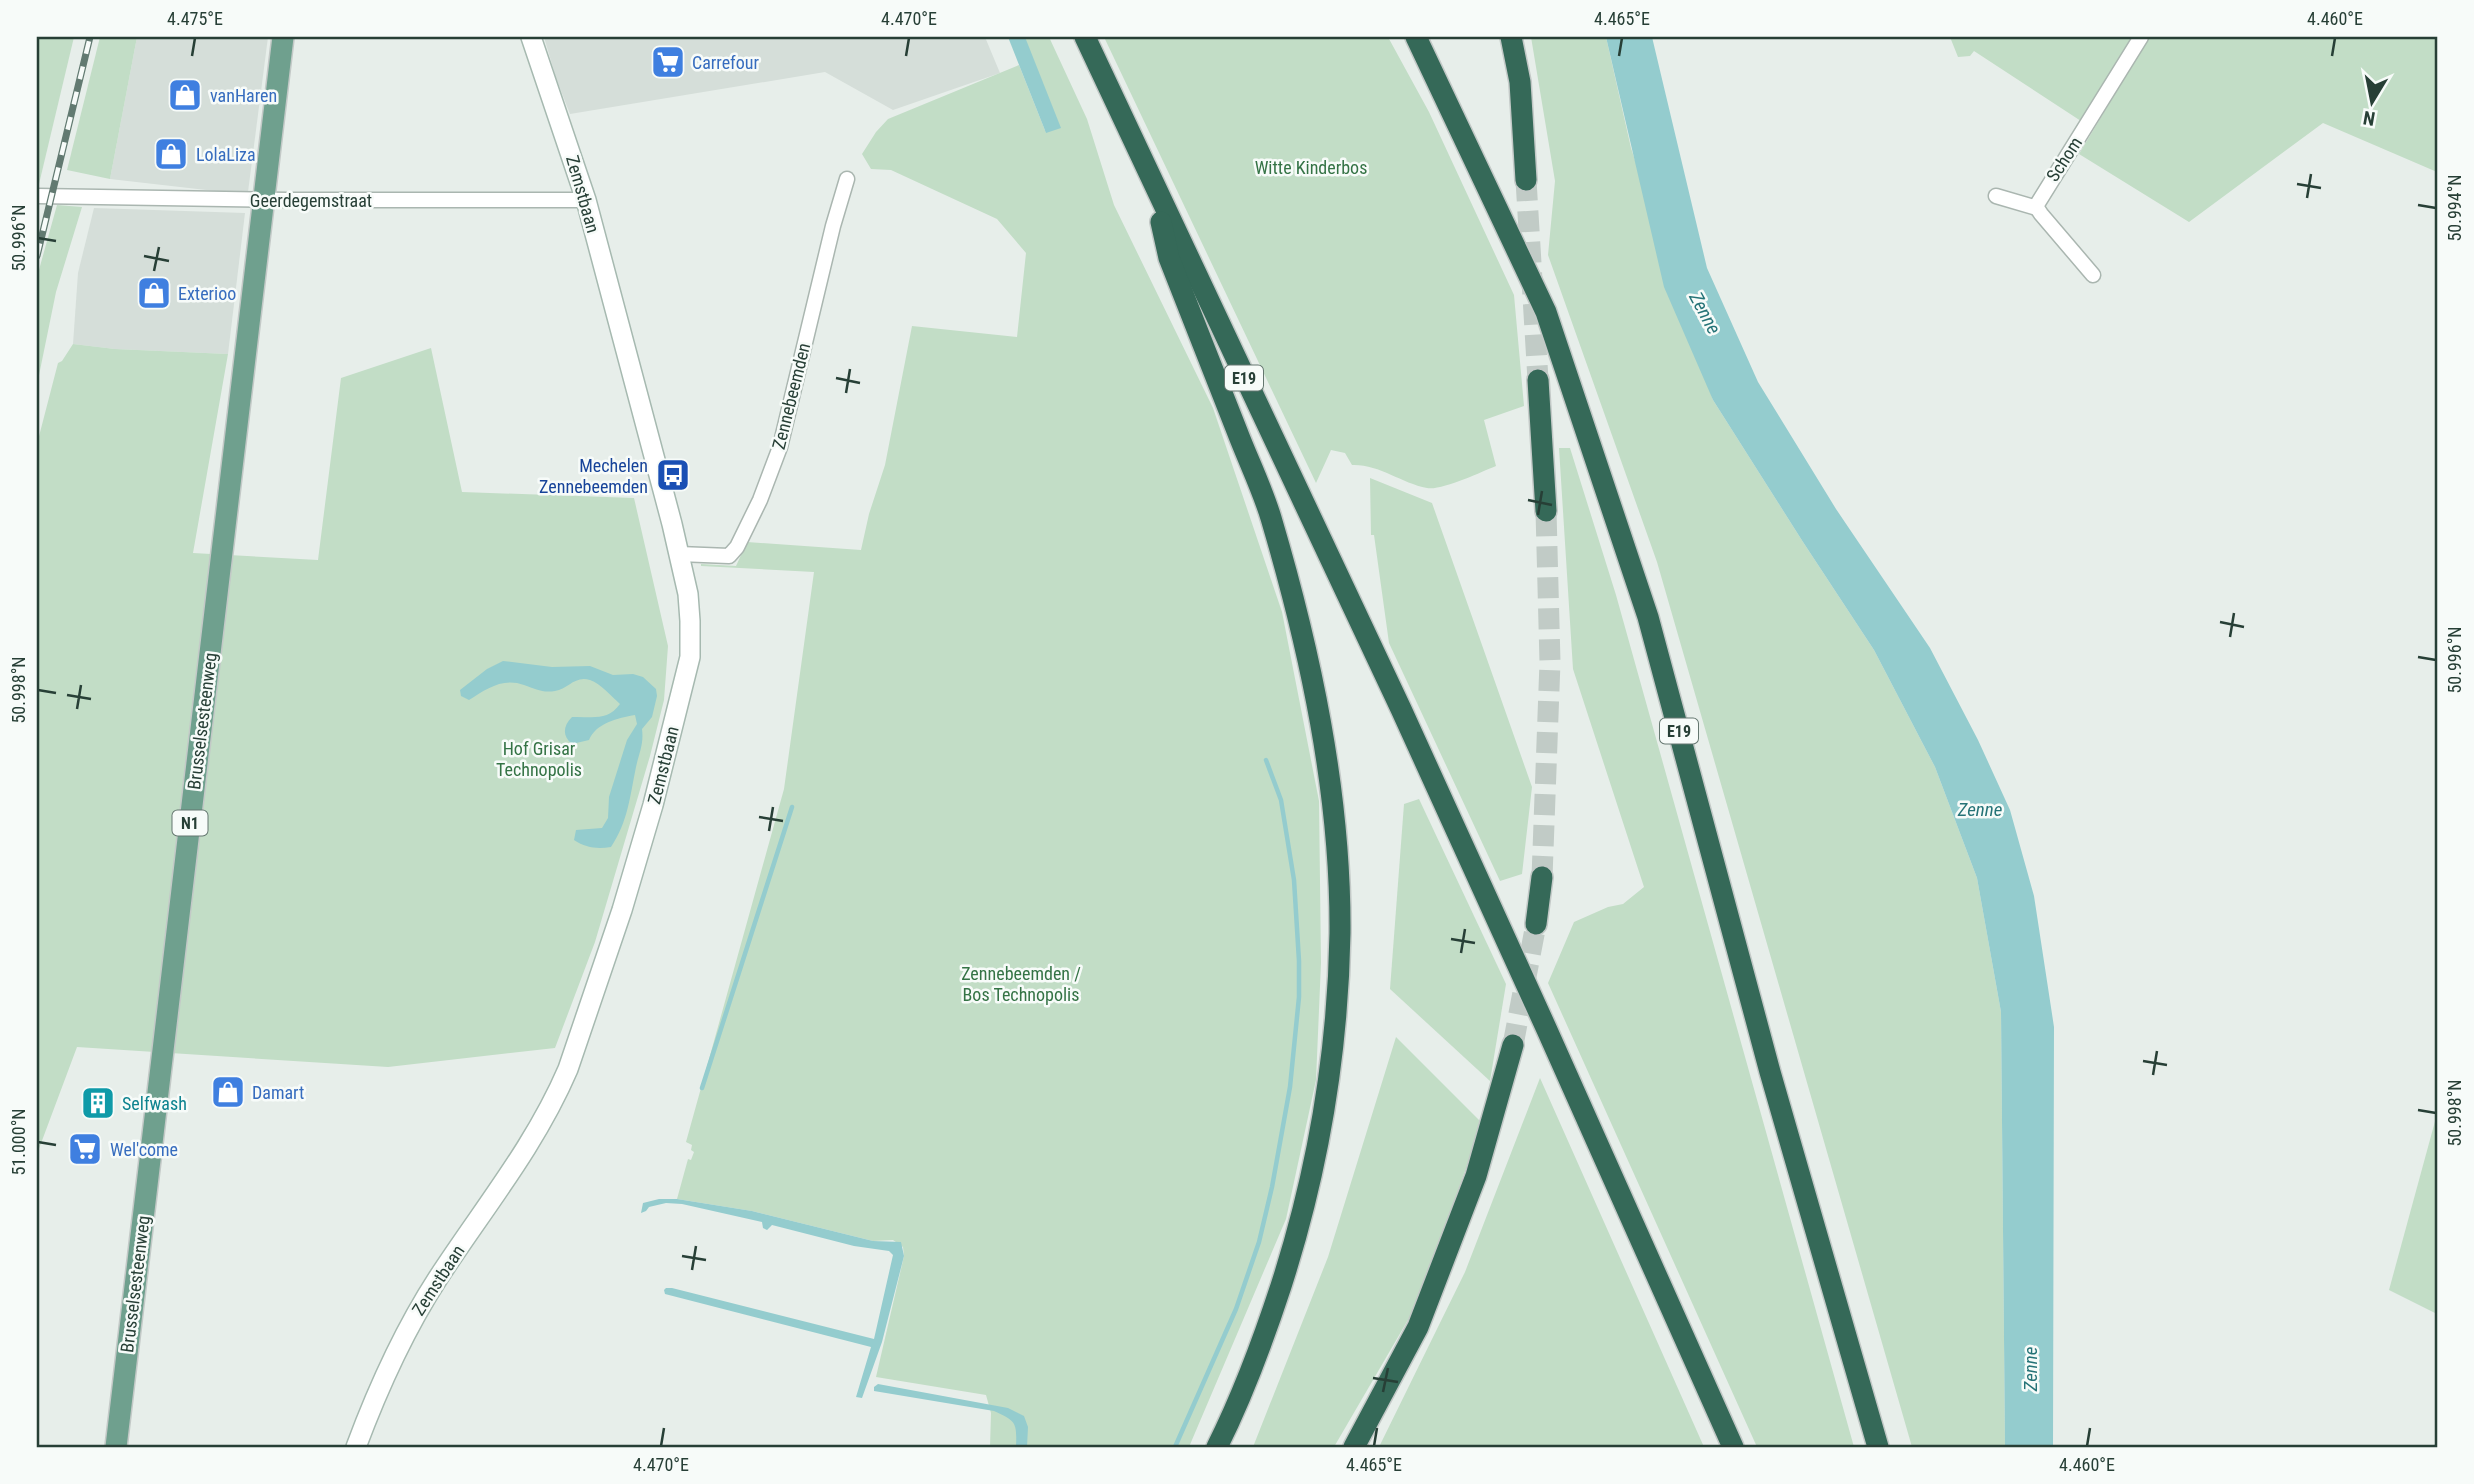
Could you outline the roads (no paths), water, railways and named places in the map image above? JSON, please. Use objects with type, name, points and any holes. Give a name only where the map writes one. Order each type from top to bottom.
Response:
[{"type":"highway","name":"E19","points":[[1085,37],[1412,734],[1553,1042],[1733,1447]]},
{"type":"highway","name":"E19","points":[[1416,37],[1546,312],[1648,617],[1805,1198],[1878,1447]]},
{"type":"highway","points":[[1511,37],[1520,82],[1526,180]]},
{"type":"highway","points":[[1153,185],[1169,258],[1270,514],[1304,638],[1321,725],[1335,833],[1340,930],[1336,1023],[1324,1118],[1308,1195],[1259,1353],[1217,1447]]},
{"type":"highway","points":[[1538,380],[1546,511]]},
{"type":"highway","points":[[1536,924],[1542,877]]},
{"type":"highway","points":[[1354,1447],[1418,1327],[1476,1176],[1513,1045]]},
{"type":"main road","name":"Brusselsesteenweg","points":[[116,1447],[283,37]]},
{"type":"street","name":"Zemstbaan","points":[[356,1447],[380,1384],[403,1336],[436,1281],[514,1169],[556,1096],[586,1019],[649,818],[690,657],[688,594],[679,554],[586,200],[531,37]]},
{"type":"street","name":"Schom","points":[[2037,208],[2041,195],[2141,37]]},
{"type":"street","name":"Zennebeemden","points":[[679,554],[729,556],[737,547],[760,500],[780,447],[833,226],[847,179]]},
{"type":"street","name":"Geerdegemstraat","points":[[37,196],[263,200],[586,200]]},
{"type":"street","points":[[1996,196],[2037,208],[2093,275]]},
{"type":"water","points":[[1008,37],[1025,37],[1061,128],[1046,133]]},
{"type":"water","name":"Zenne","points":[[1606,37],[1652,37],[1707,268],[1758,382],[1836,509],[1930,648],[1978,740],[2010,810],[2034,896],[2054,1027],[2053,1447],[2005,1447],[2001,1012],[1977,878],[1935,767],[1874,650],[1713,400],[1664,287]]},
{"type":"water","points":[[503,661],[552,667],[590,666],[613,675],[633,674],[643,677],[656,689],[652,717],[642,729],[642,744],[628,808],[611,847],[592,847],[574,840],[576,830],[602,828],[608,818],[609,797],[627,740],[637,724],[635,715],[608,722],[597,729],[589,740],[572,744],[565,731],[572,717],[604,716],[620,704],[590,680],[580,679],[560,690],[550,691],[509,682],[495,685],[469,700],[461,696],[460,690],[487,669]]},
{"type":"water","points":[[659,1199],[677,1199],[752,1211],[873,1241],[901,1242],[904,1256],[882,1342],[862,1398],[856,1397],[871,1347],[665,1294],[664,1290],[672,1288],[874,1339],[893,1255],[889,1251],[854,1246],[772,1225],[767,1230],[763,1228],[762,1222],[682,1204],[666,1203],[649,1207],[641,1213],[643,1203]]},
{"type":"water","points":[[878,1384],[1008,1408],[1024,1416],[1028,1427],[1027,1447],[1016,1447],[1014,1423],[994,1411],[874,1391]]},
{"type":"waterway","points":[[1175,1447],[1236,1309],[1259,1242],[1290,1087],[1299,997],[1294,880],[1281,800],[1266,760]]},
{"type":"waterway","points":[[702,1088],[792,807]]},
{"type":"tunnel","points":[[1526,180],[1538,380]]},
{"type":"tunnel","points":[[1542,877],[1550,662],[1546,511]]},
{"type":"tunnel","points":[[1513,1045],[1536,924]]},
{"type":"railway","points":[[37,256],[90,37]]},
{"type":"place","name":"Carrefour","points":[[668,62]]},
{"type":"place","name":"vanHaren","points":[[185,95]]},
{"type":"place","name":"LolaLiza","points":[[171,154]]},
{"type":"place","name":"Exterioo","points":[[154,293]]},
{"type":"place","name":"Mechelen Zennebeemden","points":[[673,475]]},
{"type":"place","name":"Damart","points":[[228,1092]]},
{"type":"place","name":"Selfwash","points":[[98,1103]]},
{"type":"place","name":"Wel'come","points":[[85,1149]]},
{"type":"park label","name":"Witte Kinderbos","points":[[1311,167]]},
{"type":"park label","name":"Hof Grisar Technopolis","points":[[539,758]]},
{"type":"park label","name":"Zennebeemden / Bos Technopolis","points":[[1021,983]]}]
